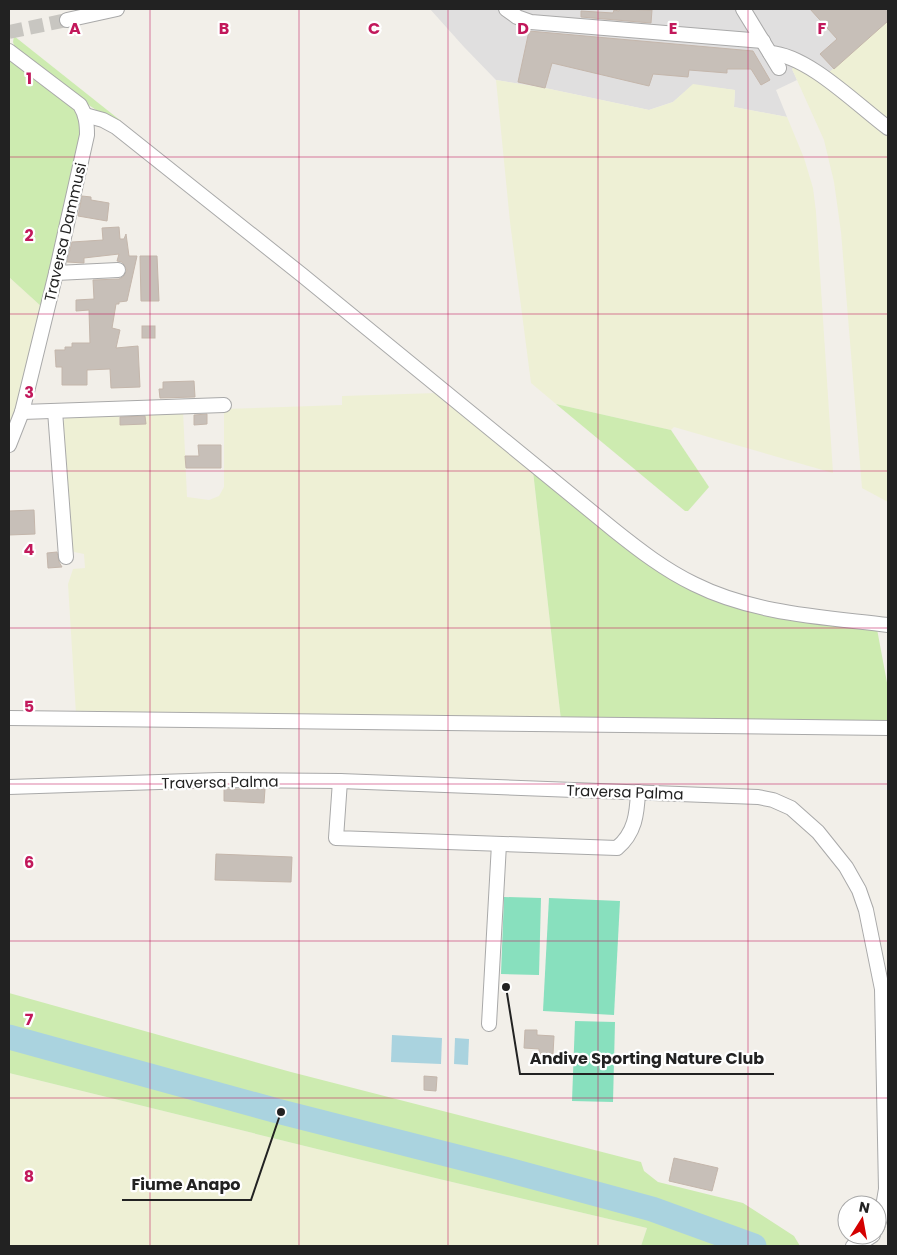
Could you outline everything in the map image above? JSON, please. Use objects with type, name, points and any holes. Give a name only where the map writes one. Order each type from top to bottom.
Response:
[{"type":"street","points":[[67,20],[117,9]]},
{"type":"street","points":[[506,9],[530,22],[767,47],[799,61],[814,71],[888,128]]},
{"type":"street","points":[[743,9],[779,68]]},
{"type":"street","points":[[9,51],[80,105],[86,115],[103,120],[116,127],[302,275],[614,530],[664,567],[694,584],[724,597],[758,606],[784,612],[888,624]]},
{"type":"street","name":"Traversa Dammusi","points":[[9,445],[22,412],[56,273],[87,135],[86,115]]},
{"type":"street","points":[[56,273],[118,270]]},
{"type":"street","points":[[22,412],[224,404]]},
{"type":"street","points":[[55,411],[66,557]]},
{"type":"street","points":[[9,718],[888,728]]},
{"type":"street","name":"Traversa Palma","points":[[9,787],[219,780],[340,781],[758,797],[773,800],[791,808],[818,832],[846,867],[859,890],[866,910],[882,989],[885,1195]]},
{"type":"street","points":[[340,781],[336,838],[617,848],[625,841],[633,829],[637,813],[638,792]]},
{"type":"street","points":[[489,1024],[499,844]]},
{"type":"shaded area","points":[[430,9],[888,9],[888,21],[820,81],[792,69],[797,80],[776,90],[787,117],[734,107],[735,90],[693,85],[673,102],[649,110],[545,88],[496,80]]},
{"type":"green space","points":[[888,21],[888,120],[827,74]]},
{"type":"green space","points":[[14,36],[121,121],[118,125],[77,97],[15,48]]},
{"type":"green space","points":[[9,60],[68,103],[77,114],[82,127],[42,307],[9,277]]},
{"type":"green space","points":[[794,66],[808,71],[888,137],[888,502],[862,488],[841,232],[834,182],[824,140],[792,69]]},
{"type":"green space","points":[[496,80],[545,88],[649,110],[673,102],[693,84],[735,90],[734,107],[787,117],[804,158],[813,188],[833,473],[674,427],[671,430],[556,404],[531,383],[510,222]]},
{"type":"green space","points":[[9,277],[42,307],[24,387],[9,433]]},
{"type":"green space","points":[[437,393],[533,471],[561,720],[76,714],[68,584],[73,569],[85,568],[84,554],[74,552],[69,546],[61,424],[68,415],[119,412],[120,425],[145,424],[145,411],[183,410],[187,497],[209,500],[219,496],[224,487],[224,409],[342,405],[342,396]]},
{"type":"green space","points":[[556,404],[671,430],[709,487],[688,511],[685,511]]},
{"type":"green space","points":[[533,471],[666,577],[691,588],[877,629],[888,688],[888,724],[561,720]]},
{"type":"green space","points":[[504,897],[541,898],[539,975],[501,974]]},
{"type":"green space","points":[[549,898],[620,901],[614,1015],[543,1011]]},
{"type":"green space","points":[[9,993],[291,1072],[641,1162],[644,1171],[658,1182],[743,1203],[794,1236],[800,1246],[641,1246],[647,1228],[9,1073]]},
{"type":"green space","points":[[575,1021],[615,1022],[613,1102],[572,1101]]},
{"type":"green space","points":[[9,1073],[647,1228],[641,1246],[9,1246]]},
{"type":"water","points":[[392,1035],[442,1038],[441,1064],[391,1062]]},
{"type":"water","points":[[455,1038],[469,1039],[468,1065],[454,1064]]},
{"type":"building","points":[[619,9],[652,10],[651,23],[581,17],[581,11],[613,13],[614,10],[619,11]]},
{"type":"building","points":[[810,9],[888,9],[888,21],[834,69],[820,54],[837,39]]},
{"type":"building","points":[[529,31],[753,51],[770,80],[761,85],[751,69],[727,69],[727,73],[689,70],[688,77],[653,74],[649,86],[552,63],[545,88],[518,82]]},
{"type":"building","points":[[82,196],[91,197],[91,200],[109,203],[107,221],[78,216]]},
{"type":"building","points":[[119,227],[120,239],[124,239],[126,234],[129,256],[137,256],[127,301],[116,304],[112,328],[120,330],[116,348],[138,346],[140,387],[111,388],[110,369],[87,370],[87,385],[62,385],[62,367],[56,367],[55,350],[65,350],[65,347],[72,347],[72,343],[90,343],[89,310],[76,311],[76,300],[94,299],[93,280],[119,279],[123,277],[127,270],[122,262],[117,261],[119,254],[84,258],[84,263],[67,262],[72,242],[103,240],[102,228]]},
{"type":"building","points":[[140,256],[157,256],[159,301],[141,301]]},
{"type":"building","points":[[142,326],[155,326],[155,338],[142,338]]},
{"type":"building","points":[[194,381],[195,397],[160,398],[159,389],[163,389],[163,382]]},
{"type":"building","points":[[207,414],[207,424],[194,425],[194,415]]},
{"type":"building","points":[[145,416],[146,424],[120,425],[120,417]]},
{"type":"building","points":[[198,445],[221,445],[221,468],[186,468],[185,456],[199,456]]},
{"type":"building","points":[[34,510],[35,534],[9,535],[9,511]]},
{"type":"building","points":[[57,552],[62,567],[48,568],[47,553]]},
{"type":"building","points":[[224,789],[265,789],[264,803],[224,801]]},
{"type":"building","points":[[216,854],[292,857],[291,882],[215,880]]},
{"type":"building","points":[[525,1030],[537,1030],[537,1035],[554,1036],[553,1054],[539,1054],[539,1049],[524,1048]]},
{"type":"building","points":[[424,1076],[437,1077],[436,1091],[424,1090]]},
{"type":"building","points":[[674,1158],[718,1168],[712,1191],[669,1181]]},
{"type":"waterway","points":[[9,1037],[281,1112],[652,1209],[754,1246]]},
{"type":"tunnel","points":[[9,32],[67,20]]},
{"type":"place","name":"Andive Sporting Nature Club","points":[[506,987]]},
{"type":"place","name":"Fiume Anapo","points":[[281,1112]]}]
